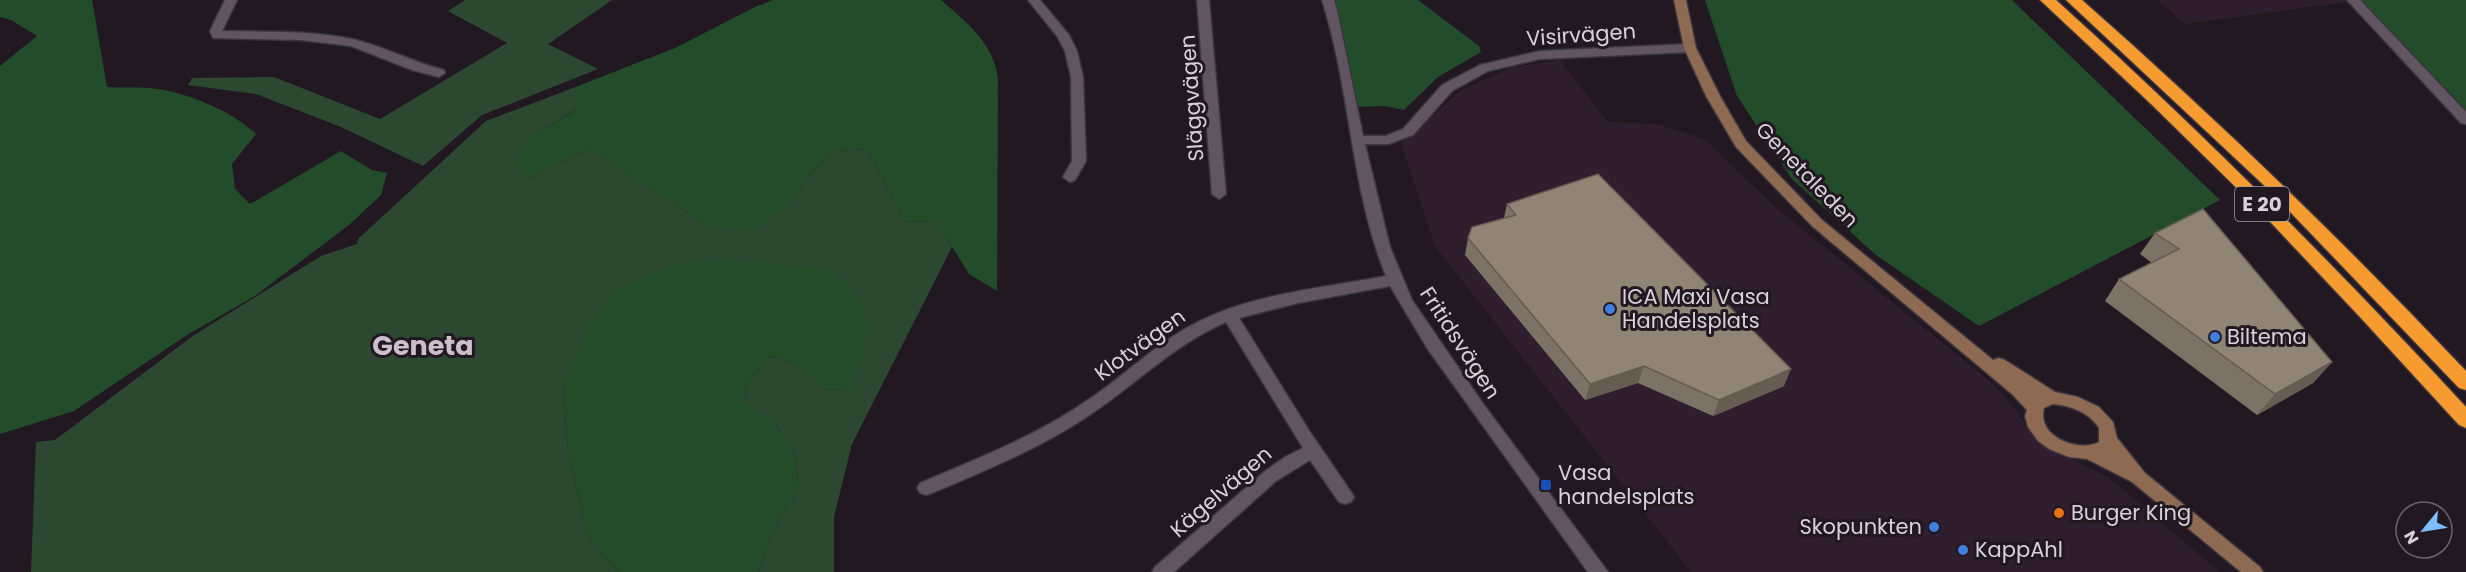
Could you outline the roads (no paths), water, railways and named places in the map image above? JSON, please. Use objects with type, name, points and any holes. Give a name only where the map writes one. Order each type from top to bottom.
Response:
[{"type":"highway","name":"E 20","points":[[2047,0],[2171,114],[2270,212],[2466,420]]},
{"type":"highway","name":"E 20","points":[[2073,0],[2160,78],[2295,207],[2466,383]]},
{"type":"main road","name":"Genetaleden","points":[[1680,0],[1690,48],[1713,96],[1741,144],[1817,223],[1931,317],[2035,408],[2035,423],[2048,439],[2069,450],[2090,453],[2139,478]]},
{"type":"main road","name":"Genetaleden","points":[[1931,317],[2052,398],[2073,401],[2094,411],[2107,427],[2109,441],[2139,478],[2254,572]]},
{"type":"main road","points":[[2035,408],[2041,402],[2052,398]]},
{"type":"main road","points":[[2090,453],[2102,449],[2109,441]]},
{"type":"street","points":[[231,0],[216,31],[217,35],[317,37],[378,51],[423,71],[440,73]]},
{"type":"street","points":[[1034,0],[1063,35],[1071,51],[1077,77],[1079,162],[1070,177]]},
{"type":"street","name":"Släggvägen","points":[[1203,0],[1219,194]]},
{"type":"street","name":"Fritidsvägen","points":[[1328,0],[1337,29],[1374,214],[1395,280],[1411,312],[1448,366],[1526,477],[1599,572]]},
{"type":"street","points":[[2353,0],[2466,120]]},
{"type":"street","name":"Visirvägen","points":[[1358,140],[1388,140],[1408,132],[1447,88],[1484,68],[1509,61],[1540,55],[1690,48]]},
{"type":"street","name":"Klotvägen","points":[[926,488],[1026,443],[1078,415],[1146,367],[1174,343],[1206,324],[1282,302],[1395,280]]},
{"type":"street","points":[[1230,316],[1345,497]]},
{"type":"street","name":"Kägelvägen","points":[[1161,572],[1190,550],[1275,472],[1297,457],[1314,451]]},
{"type":"place","name":"ICA Maxi Vasa Handelsplats","points":[[1610,309]]},
{"type":"place","name":"Biltema","points":[[2215,337]]},
{"type":"place","name":"Vasa handelsplats","points":[[1546,485]]},
{"type":"place","name":"Burger King","points":[[2059,513]]},
{"type":"place","name":"Skopunkten","points":[[1934,527]]},
{"type":"place","name":"KappAhl","points":[[1963,550]]},
{"type":"district","name":"Geneta","points":[[423,346]]}]
